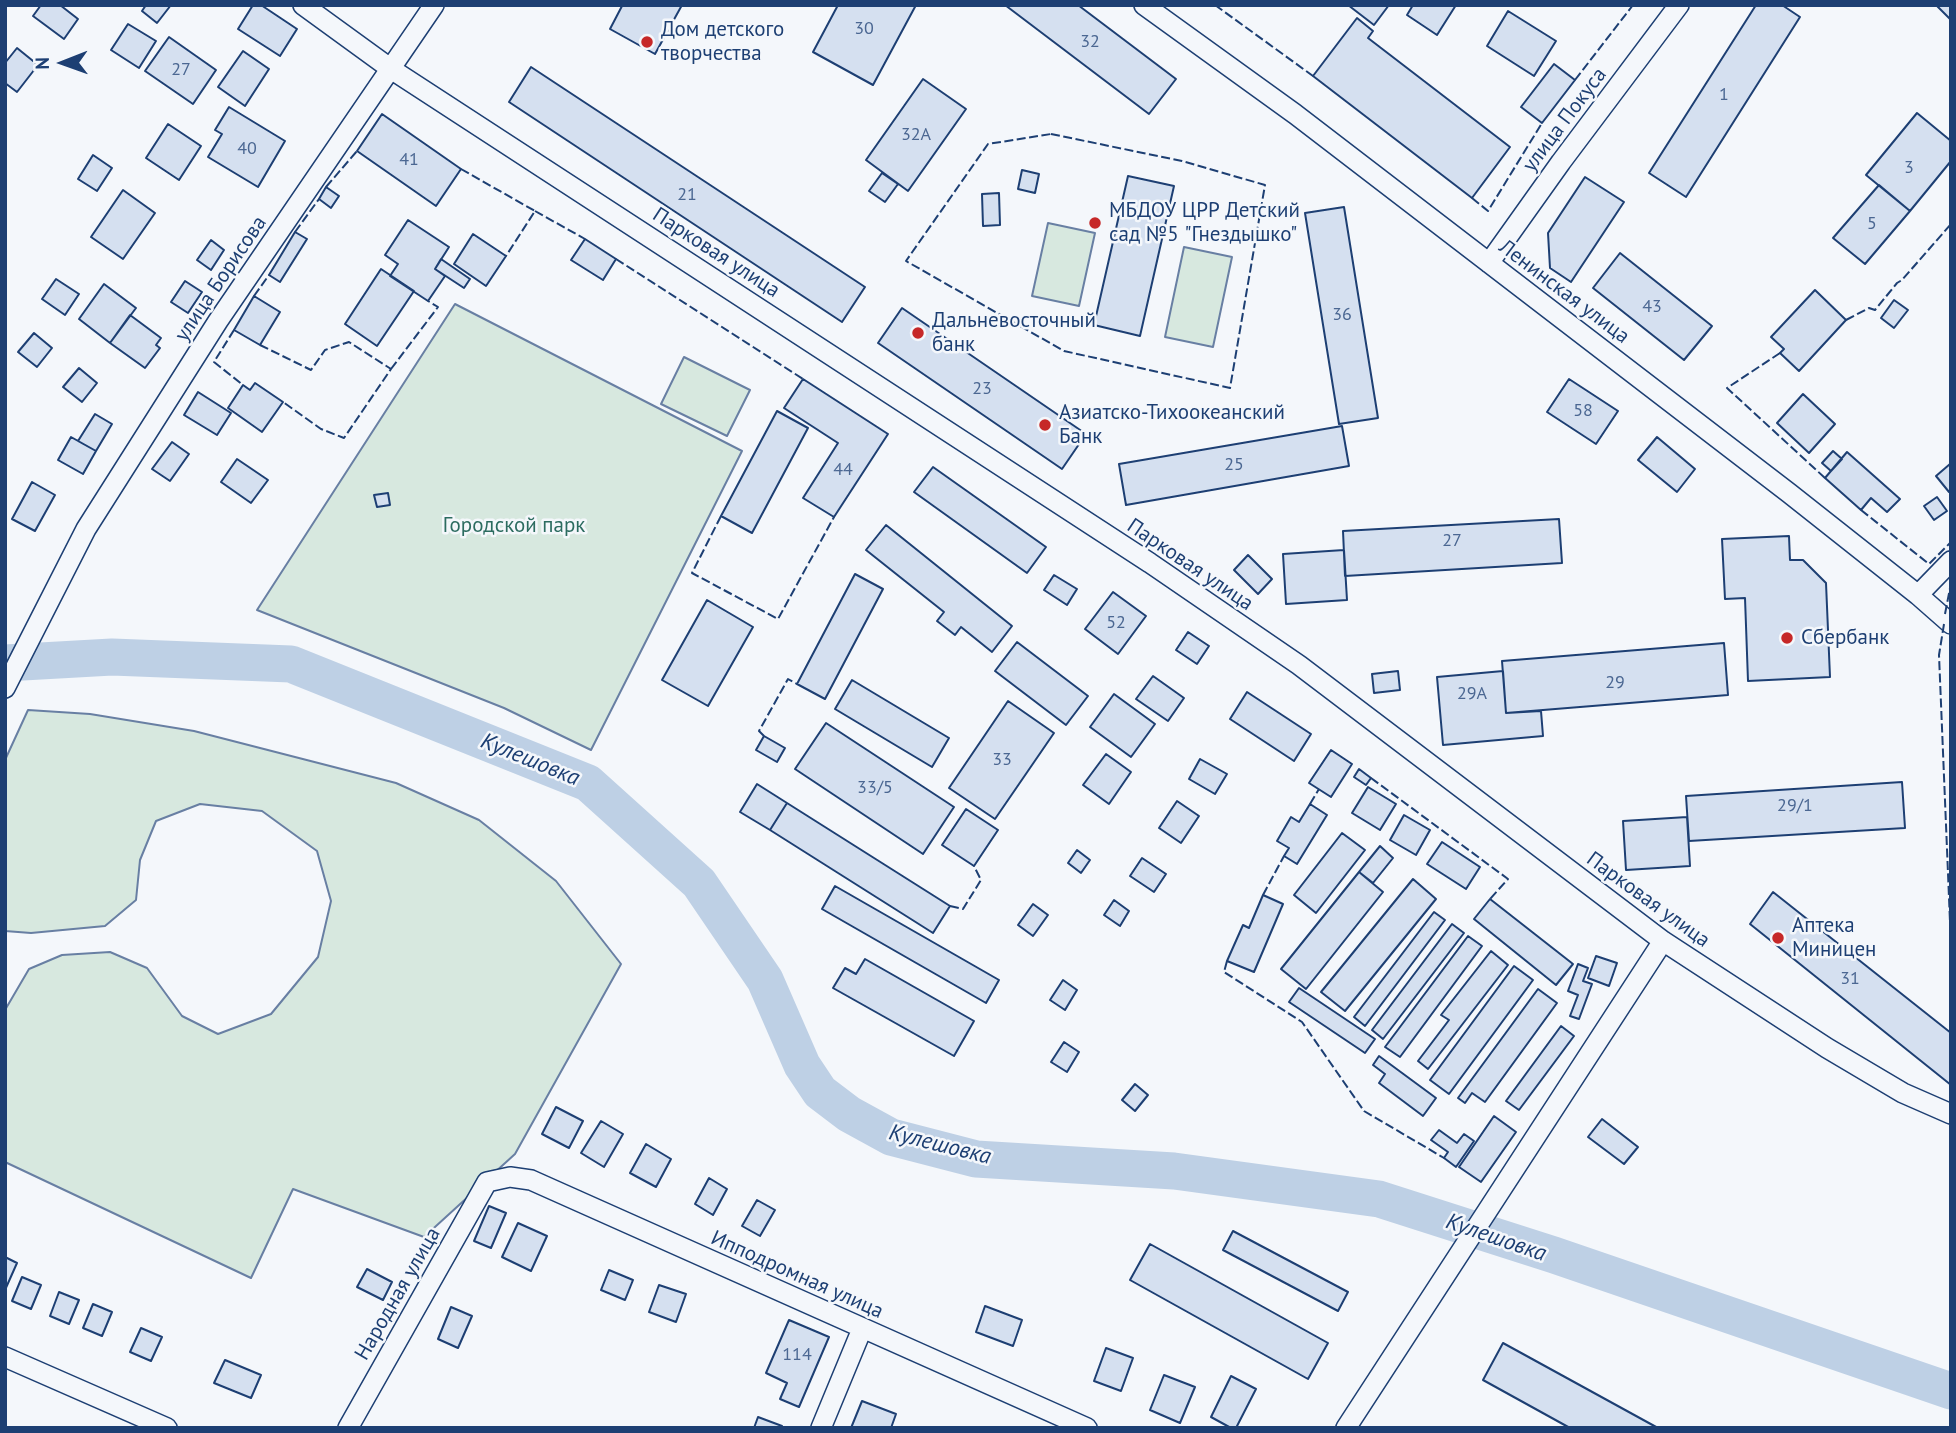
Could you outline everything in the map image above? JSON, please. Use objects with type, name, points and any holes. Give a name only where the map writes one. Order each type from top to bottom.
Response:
[{"type":"street","name":"Парковая улица","points":[[303,5],[391,69],[1150,563],[1299,666],[1663,941],[1827,1048],[1903,1093],[1951,1114]]},
{"type":"street","name":"улица Борисова","points":[[5,688],[86,529],[218,321],[434,5]]},
{"type":"street","name":"Ленинская улица","points":[[1144,5],[1233,68],[1489,263],[1918,594],[1951,624]]},
{"type":"street","name":"улица Покуса","points":[[1489,263],[1679,5]]},
{"type":"street","points":[[1918,594],[1951,561]]},
{"type":"street","points":[[1346,1428],[1663,941]]},
{"type":"street","name":"Ипподромная улица","points":[[487,1182],[510,1177],[531,1180],[1087,1428]]},
{"type":"street","name":"Народная улица","points":[[348,1428],[487,1182]]},
{"type":"street","points":[[821,1428],[862,1329]]},
{"type":"street","points":[[5,1357],[167,1428]]},
{"type":"green space","points":[[1048,223],[1095,233],[1079,306],[1032,296]]},
{"type":"green space","points":[[1184,247],[1232,257],[1213,347],[1165,337]]},
{"type":"green space","name":"Городской парк","points":[[455,304],[742,451],[591,750],[504,708],[257,610]]},
{"type":"green space","points":[[684,357],[750,390],[727,436],[661,404]]},
{"type":"green space","points":[[28,710],[90,714],[194,731],[396,783],[479,820],[556,881],[621,964],[515,1154],[424,1237],[293,1189],[251,1278],[5,1162],[5,1010],[29,969],[62,955],[110,952],[147,968],[182,1016],[218,1034],[271,1014],[318,957],[331,901],[317,851],[262,811],[200,804],[156,821],[140,860],[136,900],[105,926],[31,933],[5,931],[5,760]]},
{"type":"building","points":[[41,5],[60,5],[78,19],[64,39],[33,16]]},
{"type":"building","points":[[146,5],[171,5],[157,23],[142,11]]},
{"type":"building","points":[[253,5],[261,5],[297,29],[280,56],[238,29]]},
{"type":"building","name":"Дом детского творчества","points":[[620,5],[682,5],[655,54],[610,29],[622,6]]},
{"type":"building","points":[[838,5],[916,5],[873,85],[813,52]]},
{"type":"building","points":[[1005,5],[1078,5],[1176,79],[1149,114]]},
{"type":"building","points":[[1348,5],[1389,5],[1374,25]]},
{"type":"building","points":[[1413,5],[1456,5],[1437,35],[1407,15]]},
{"type":"building","points":[[1756,5],[1782,5],[1800,17],[1686,197],[1649,173]]},
{"type":"building","points":[[1936,5],[1951,5],[1951,20]]},
{"type":"building","points":[[1508,11],[1556,41],[1534,76],[1487,46]]},
{"type":"building","points":[[1357,18],[1373,31],[1368,38],[1510,147],[1472,198],[1313,76]]},
{"type":"building","points":[[128,24],[156,41],[139,68],[111,50]]},
{"type":"building","points":[[169,37],[216,70],[193,104],[145,71]]},
{"type":"building","points":[[17,48],[38,65],[17,92],[5,83],[5,63]]},
{"type":"building","points":[[243,51],[269,69],[245,106],[218,87]]},
{"type":"building","points":[[1554,64],[1575,80],[1542,123],[1521,107]]},
{"type":"building","points":[[531,67],[865,287],[842,322],[509,102]]},
{"type":"building","points":[[923,79],[966,109],[908,191],[866,160]]},
{"type":"building","points":[[229,107],[285,141],[258,187],[208,157],[222,134],[215,130]]},
{"type":"building","points":[[1917,113],[1951,141],[1951,161],[1910,211],[1866,175]]},
{"type":"building","points":[[382,114],[461,169],[436,206],[357,151]]},
{"type":"building","points":[[168,124],[201,146],[179,180],[146,158]]},
{"type":"building","points":[[93,155],[112,168],[97,191],[78,179]]},
{"type":"building","points":[[1022,170],[1039,174],[1035,193],[1018,189]]},
{"type":"building","points":[[882,173],[898,184],[885,202],[869,191]]},
{"type":"building","points":[[1128,176],[1174,186],[1140,336],[1094,325]]},
{"type":"building","points":[[1585,177],[1624,202],[1571,282],[1550,268],[1548,233]]},
{"type":"building","points":[[1879,185],[1910,211],[1865,264],[1833,238]]},
{"type":"building","points":[[326,187],[339,196],[331,208],[319,199]]},
{"type":"building","points":[[123,190],[155,213],[123,259],[91,237]]},
{"type":"building","points":[[999,193],[1000,225],[983,226],[982,194]]},
{"type":"building","points":[[1344,207],[1378,418],[1339,424],[1305,213]]},
{"type":"building","points":[[408,220],[449,247],[435,269],[445,276],[428,301],[390,276],[398,264],[385,255]]},
{"type":"building","points":[[295,232],[307,239],[280,282],[269,275]]},
{"type":"building","points":[[473,234],[506,256],[486,286],[454,264]]},
{"type":"building","points":[[585,239],[616,259],[603,280],[571,260]]},
{"type":"building","points":[[211,240],[224,250],[211,270],[197,260]]},
{"type":"building","points":[[1620,253],[1712,326],[1684,360],[1593,288]]},
{"type":"building","points":[[441,259],[470,279],[464,288],[435,269]]},
{"type":"building","points":[[381,269],[414,291],[377,346],[345,324]]},
{"type":"building","points":[[56,279],[79,294],[65,315],[42,299]]},
{"type":"building","points":[[185,281],[202,292],[188,313],[171,302]]},
{"type":"building","points":[[104,284],[136,308],[110,343],[79,319]]},
{"type":"building","points":[[1815,290],[1846,320],[1799,371],[1780,353],[1784,349],[1771,337]]},
{"type":"building","points":[[254,296],[280,312],[260,345],[234,330]]},
{"type":"building","points":[[1894,300],[1908,310],[1894,328],[1881,318]]},
{"type":"building","points":[[902,308],[1086,434],[1062,469],[878,343]]},
{"type":"building","points":[[130,315],[161,338],[156,345],[160,348],[145,368],[110,343]]},
{"type":"building","points":[[34,333],[52,348],[37,367],[18,352]]},
{"type":"building","points":[[79,368],[97,383],[82,402],[63,387]]},
{"type":"building","points":[[803,379],[888,434],[834,517],[803,498],[838,443],[784,408]]},
{"type":"building","points":[[1569,379],[1618,411],[1596,444],[1547,412]]},
{"type":"building","points":[[255,383],[283,402],[262,432],[228,408],[243,385],[250,390]]},
{"type":"building","points":[[198,392],[231,413],[217,435],[184,415]]},
{"type":"building","points":[[1803,394],[1835,424],[1809,453],[1777,423]]},
{"type":"building","points":[[777,411],[808,428],[752,533],[721,516]]},
{"type":"building","points":[[95,414],[112,424],[96,451],[78,441]]},
{"type":"building","points":[[1342,426],[1349,466],[1126,505],[1119,464]]},
{"type":"building","points":[[71,437],[96,451],[83,474],[58,460]]},
{"type":"building","points":[[1657,437],[1695,469],[1677,492],[1638,460]]},
{"type":"building","points":[[172,442],[189,454],[170,481],[152,469]]},
{"type":"building","points":[[1833,451],[1842,459],[1831,471],[1822,463]]},
{"type":"building","points":[[1847,452],[1900,499],[1887,512],[1871,498],[1861,510],[1825,478]]},
{"type":"building","points":[[237,459],[268,480],[251,503],[221,482]]},
{"type":"building","points":[[1950,464],[1951,490],[1949,492],[1936,476]]},
{"type":"building","points":[[933,467],[1046,547],[1027,573],[914,492]]},
{"type":"building","points":[[32,482],[55,495],[35,531],[12,519]]},
{"type":"building","points":[[388,493],[390,505],[377,507],[374,495]]},
{"type":"building","points":[[1937,497],[1947,511],[1934,520],[1924,506]]},
{"type":"building","points":[[1559,519],[1562,563],[1345,576],[1343,531]]},
{"type":"building","points":[[886,525],[1012,626],[992,652],[961,627],[955,635],[937,621],[944,612],[866,550]]},
{"type":"building","name":"Сбербанк","points":[[1789,536],[1790,560],[1803,560],[1826,583],[1830,677],[1748,681],[1745,598],[1725,599],[1722,539]]},
{"type":"building","points":[[1344,550],[1347,600],[1286,604],[1283,554]]},
{"type":"building","points":[[1248,555],[1272,579],[1258,594],[1234,570]]},
{"type":"building","points":[[855,574],[883,589],[825,699],[797,684]]},
{"type":"building","points":[[1054,575],[1077,589],[1067,605],[1044,590]]},
{"type":"building","points":[[1113,592],[1146,616],[1118,654],[1085,629]]},
{"type":"building","points":[[707,600],[753,627],[708,706],[662,680]]},
{"type":"building","points":[[1188,632],[1209,646],[1197,664],[1176,650]]},
{"type":"building","points":[[1017,642],[1088,696],[1066,725],[995,671]]},
{"type":"building","points":[[1724,643],[1728,695],[1506,713],[1502,661]]},
{"type":"building","points":[[1398,671],[1400,690],[1374,693],[1372,674]]},
{"type":"building","points":[[1503,671],[1506,713],[1541,711],[1543,736],[1443,745],[1437,677]]},
{"type":"building","points":[[1153,676],[1184,698],[1168,721],[1136,699]]},
{"type":"building","points":[[852,680],[949,738],[932,767],[835,709]]},
{"type":"building","points":[[1247,692],[1311,734],[1294,761],[1230,719]]},
{"type":"building","points":[[1114,694],[1155,724],[1131,757],[1090,727]]},
{"type":"building","points":[[1008,701],[1054,733],[995,819],[949,788]]},
{"type":"building","points":[[826,723],[954,807],[923,854],[795,769]]},
{"type":"building","points":[[764,736],[785,748],[777,762],[756,750]]},
{"type":"building","points":[[1331,750],[1352,764],[1331,797],[1309,783]]},
{"type":"building","points":[[1106,754],[1131,772],[1109,804],[1083,785]]},
{"type":"building","points":[[1200,759],[1227,774],[1215,794],[1189,779]]},
{"type":"building","points":[[1359,769],[1371,778],[1366,785],[1354,777]]},
{"type":"building","points":[[1902,782],[1905,828],[1689,841],[1686,796]]},
{"type":"building","points":[[757,784],[787,803],[770,830],[740,812]]},
{"type":"building","points":[[1368,787],[1396,804],[1380,830],[1352,813]]},
{"type":"building","points":[[1177,801],[1199,816],[1181,843],[1159,828]]},
{"type":"building","points":[[787,803],[950,906],[933,933],[770,830]]},
{"type":"building","points":[[1310,804],[1327,815],[1297,864],[1284,856],[1289,848],[1277,841],[1291,817],[1299,822]]},
{"type":"building","points":[[966,809],[998,830],[974,866],[942,845]]},
{"type":"building","points":[[1404,815],[1430,830],[1416,855],[1390,840]]},
{"type":"building","points":[[1687,817],[1690,866],[1626,870],[1623,821]]},
{"type":"building","points":[[1342,833],[1365,850],[1316,913],[1294,895]]},
{"type":"building","points":[[1442,842],[1480,867],[1466,889],[1427,864]]},
{"type":"building","points":[[1380,846],[1393,858],[1373,883],[1359,872]]},
{"type":"building","points":[[1077,850],[1090,860],[1081,873],[1068,863]]},
{"type":"building","points":[[1142,858],[1166,874],[1154,892],[1130,876]]},
{"type":"building","points":[[1359,872],[1383,892],[1306,989],[1281,969]]},
{"type":"building","points":[[1413,879],[1436,899],[1345,1011],[1321,992]]},
{"type":"building","points":[[835,886],[999,980],[986,1003],[822,909]]},
{"type":"building","points":[[1773,892],[1951,1033],[1951,1085],[1750,924]]},
{"type":"building","points":[[1263,895],[1283,904],[1254,972],[1227,961],[1243,925],[1249,928]]},
{"type":"building","points":[[1490,899],[1573,964],[1556,985],[1474,919]]},
{"type":"building","points":[[1114,900],[1129,911],[1120,926],[1104,915]]},
{"type":"building","points":[[1033,904],[1048,915],[1033,936],[1018,925]]},
{"type":"building","points":[[1434,912],[1445,920],[1365,1026],[1354,1017]]},
{"type":"building","points":[[1452,924],[1464,933],[1383,1039],[1372,1030]]},
{"type":"building","points":[[1468,936],[1482,946],[1400,1057],[1385,1047]]},
{"type":"building","points":[[1491,951],[1508,965],[1428,1069],[1418,1061],[1449,1020],[1441,1015]]},
{"type":"building","points":[[1596,956],[1617,963],[1609,986],[1588,978]]},
{"type":"building","points":[[865,959],[974,1021],[954,1056],[833,988],[845,968],[856,974]]},
{"type":"building","points":[[1578,964],[1588,968],[1583,981],[1592,984],[1579,1019],[1570,1016],[1578,995],[1568,991]]},
{"type":"building","points":[[1514,966],[1533,980],[1449,1094],[1430,1080]]},
{"type":"building","points":[[1063,980],[1077,990],[1065,1010],[1050,1000]]},
{"type":"building","points":[[1299,988],[1375,1039],[1365,1053],[1289,1002]]},
{"type":"building","points":[[1538,989],[1557,1003],[1485,1102],[1472,1093],[1465,1103],[1458,1098]]},
{"type":"building","points":[[1561,1026],[1574,1036],[1519,1110],[1506,1101]]},
{"type":"building","points":[[1064,1042],[1079,1052],[1067,1072],[1051,1062]]},
{"type":"building","points":[[1379,1056],[1436,1098],[1423,1116],[1379,1083],[1385,1074],[1373,1065]]},
{"type":"building","points":[[1135,1084],[1148,1095],[1135,1111],[1122,1100]]},
{"type":"building","points":[[556,1107],[583,1121],[569,1148],[542,1134]]},
{"type":"building","points":[[1494,1116],[1516,1132],[1481,1182],[1459,1167]]},
{"type":"building","points":[[1602,1119],[1638,1147],[1624,1164],[1588,1137]]},
{"type":"building","points":[[601,1121],[623,1134],[604,1167],[581,1153]]},
{"type":"building","points":[[1439,1130],[1457,1143],[1464,1134],[1474,1141],[1456,1167],[1444,1158],[1448,1152],[1431,1140]]},
{"type":"building","points":[[646,1144],[671,1159],[656,1187],[630,1173]]},
{"type":"building","points":[[709,1178],[727,1189],[713,1215],[695,1204]]},
{"type":"building","points":[[757,1200],[775,1210],[760,1236],[742,1226]]},
{"type":"building","points":[[489,1206],[506,1213],[491,1248],[474,1241]]},
{"type":"building","points":[[518,1223],[547,1236],[531,1271],[502,1257]]},
{"type":"building","points":[[1233,1231],[1348,1292],[1338,1311],[1223,1250]]},
{"type":"building","points":[[1150,1244],[1328,1343],[1308,1379],[1130,1280]]},
{"type":"building","points":[[5,1257],[17,1263],[5,1290]]},
{"type":"building","points":[[367,1269],[392,1282],[383,1300],[357,1287]]},
{"type":"building","points":[[609,1270],[633,1280],[625,1300],[601,1290]]},
{"type":"building","points":[[22,1277],[41,1285],[31,1309],[12,1301]]},
{"type":"building","points":[[659,1285],[686,1294],[676,1322],[649,1312]]},
{"type":"building","points":[[59,1292],[79,1300],[69,1324],[50,1316]]},
{"type":"building","points":[[93,1304],[112,1312],[102,1336],[83,1328]]},
{"type":"building","points":[[985,1306],[1022,1320],[1013,1346],[976,1332]]},
{"type":"building","points":[[451,1307],[472,1316],[458,1348],[438,1339]]},
{"type":"building","points":[[789,1320],[829,1337],[799,1407],[780,1399],[787,1383],[766,1373]]},
{"type":"building","points":[[141,1328],[162,1337],[151,1361],[130,1352]]},
{"type":"building","points":[[1503,1343],[1658,1428],[1570,1428],[1483,1380]]},
{"type":"building","points":[[1106,1348],[1133,1358],[1121,1391],[1094,1381]]},
{"type":"building","points":[[225,1360],[261,1375],[251,1398],[214,1383]]},
{"type":"building","points":[[1164,1375],[1195,1387],[1180,1423],[1150,1410]]},
{"type":"building","points":[[1231,1376],[1256,1389],[1236,1428],[1211,1417]]},
{"type":"building","points":[[862,1401],[896,1414],[891,1428],[851,1428]]},
{"type":"building","points":[[758,1417],[782,1426],[754,1428]]},
{"type":"waterway","name":"Кулешовка","points":[[5,663],[112,657],[291,664],[588,783],[699,883],[765,980],[802,1065],[820,1092],[849,1114],[891,1137],[976,1159],[1174,1171],[1379,1199],[1554,1255],[1951,1391]]},
{"type":"fence","points":[[1215,5],[1313,76]]},
{"type":"fence","points":[[1575,80],[1633,5]]},
{"type":"fence","points":[[1472,198],[1488,211],[1542,123]]},
{"type":"fence","points":[[1051,134],[1182,161],[1265,185],[1230,388],[1064,351],[906,261],[988,144],[1051,134]]},
{"type":"fence","points":[[326,187],[357,151]]},
{"type":"fence","points":[[461,169],[535,211],[506,256]]},
{"type":"fence","points":[[295,232],[319,199]]},
{"type":"fence","points":[[535,211],[585,239]]},
{"type":"fence","points":[[1846,320],[1869,308],[1875,310],[1951,224]]},
{"type":"fence","points":[[616,259],[803,379]]},
{"type":"fence","points":[[254,296],[269,275]]},
{"type":"fence","points":[[391,369],[438,307],[428,301]]},
{"type":"fence","points":[[234,330],[214,362],[243,385]]},
{"type":"fence","points":[[260,345],[311,370],[325,350],[349,342],[391,369],[344,438],[321,429],[283,402]]},
{"type":"fence","points":[[1780,353],[1727,388],[1825,478]]},
{"type":"fence","points":[[1861,510],[1929,564],[1951,542]]},
{"type":"fence","points":[[721,516],[692,573],[778,619],[834,517]]},
{"type":"fence","points":[[1945,614],[1951,583]]},
{"type":"fence","points":[[1944,624],[1939,655],[1951,946]]},
{"type":"fence","points":[[764,736],[759,731],[788,679],[797,684]]},
{"type":"fence","points":[[1371,778],[1508,879],[1490,899]]},
{"type":"fence","points":[[1310,804],[1319,789]]},
{"type":"fence","points":[[1263,895],[1284,856]]},
{"type":"fence","points":[[950,906],[963,909],[981,880],[974,866]]},
{"type":"fence","points":[[1227,961],[1224,972],[1302,1022],[1364,1111],[1444,1158]]},
{"type":"place","name":"Дом детского творчества","points":[[647,42]]},
{"type":"place","name":"МБДОУ ЦРР Детский сад №5 \"Гнездышко\"","points":[[1095,223]]},
{"type":"place","name":"Дальневосточный банк","points":[[918,333]]},
{"type":"place","name":"Азиатско-Тихоокеанский Банк","points":[[1045,425]]},
{"type":"place","name":"Сбербанк","points":[[1787,638]]},
{"type":"place","name":"Аптека Миницен","points":[[1778,938]]}]
